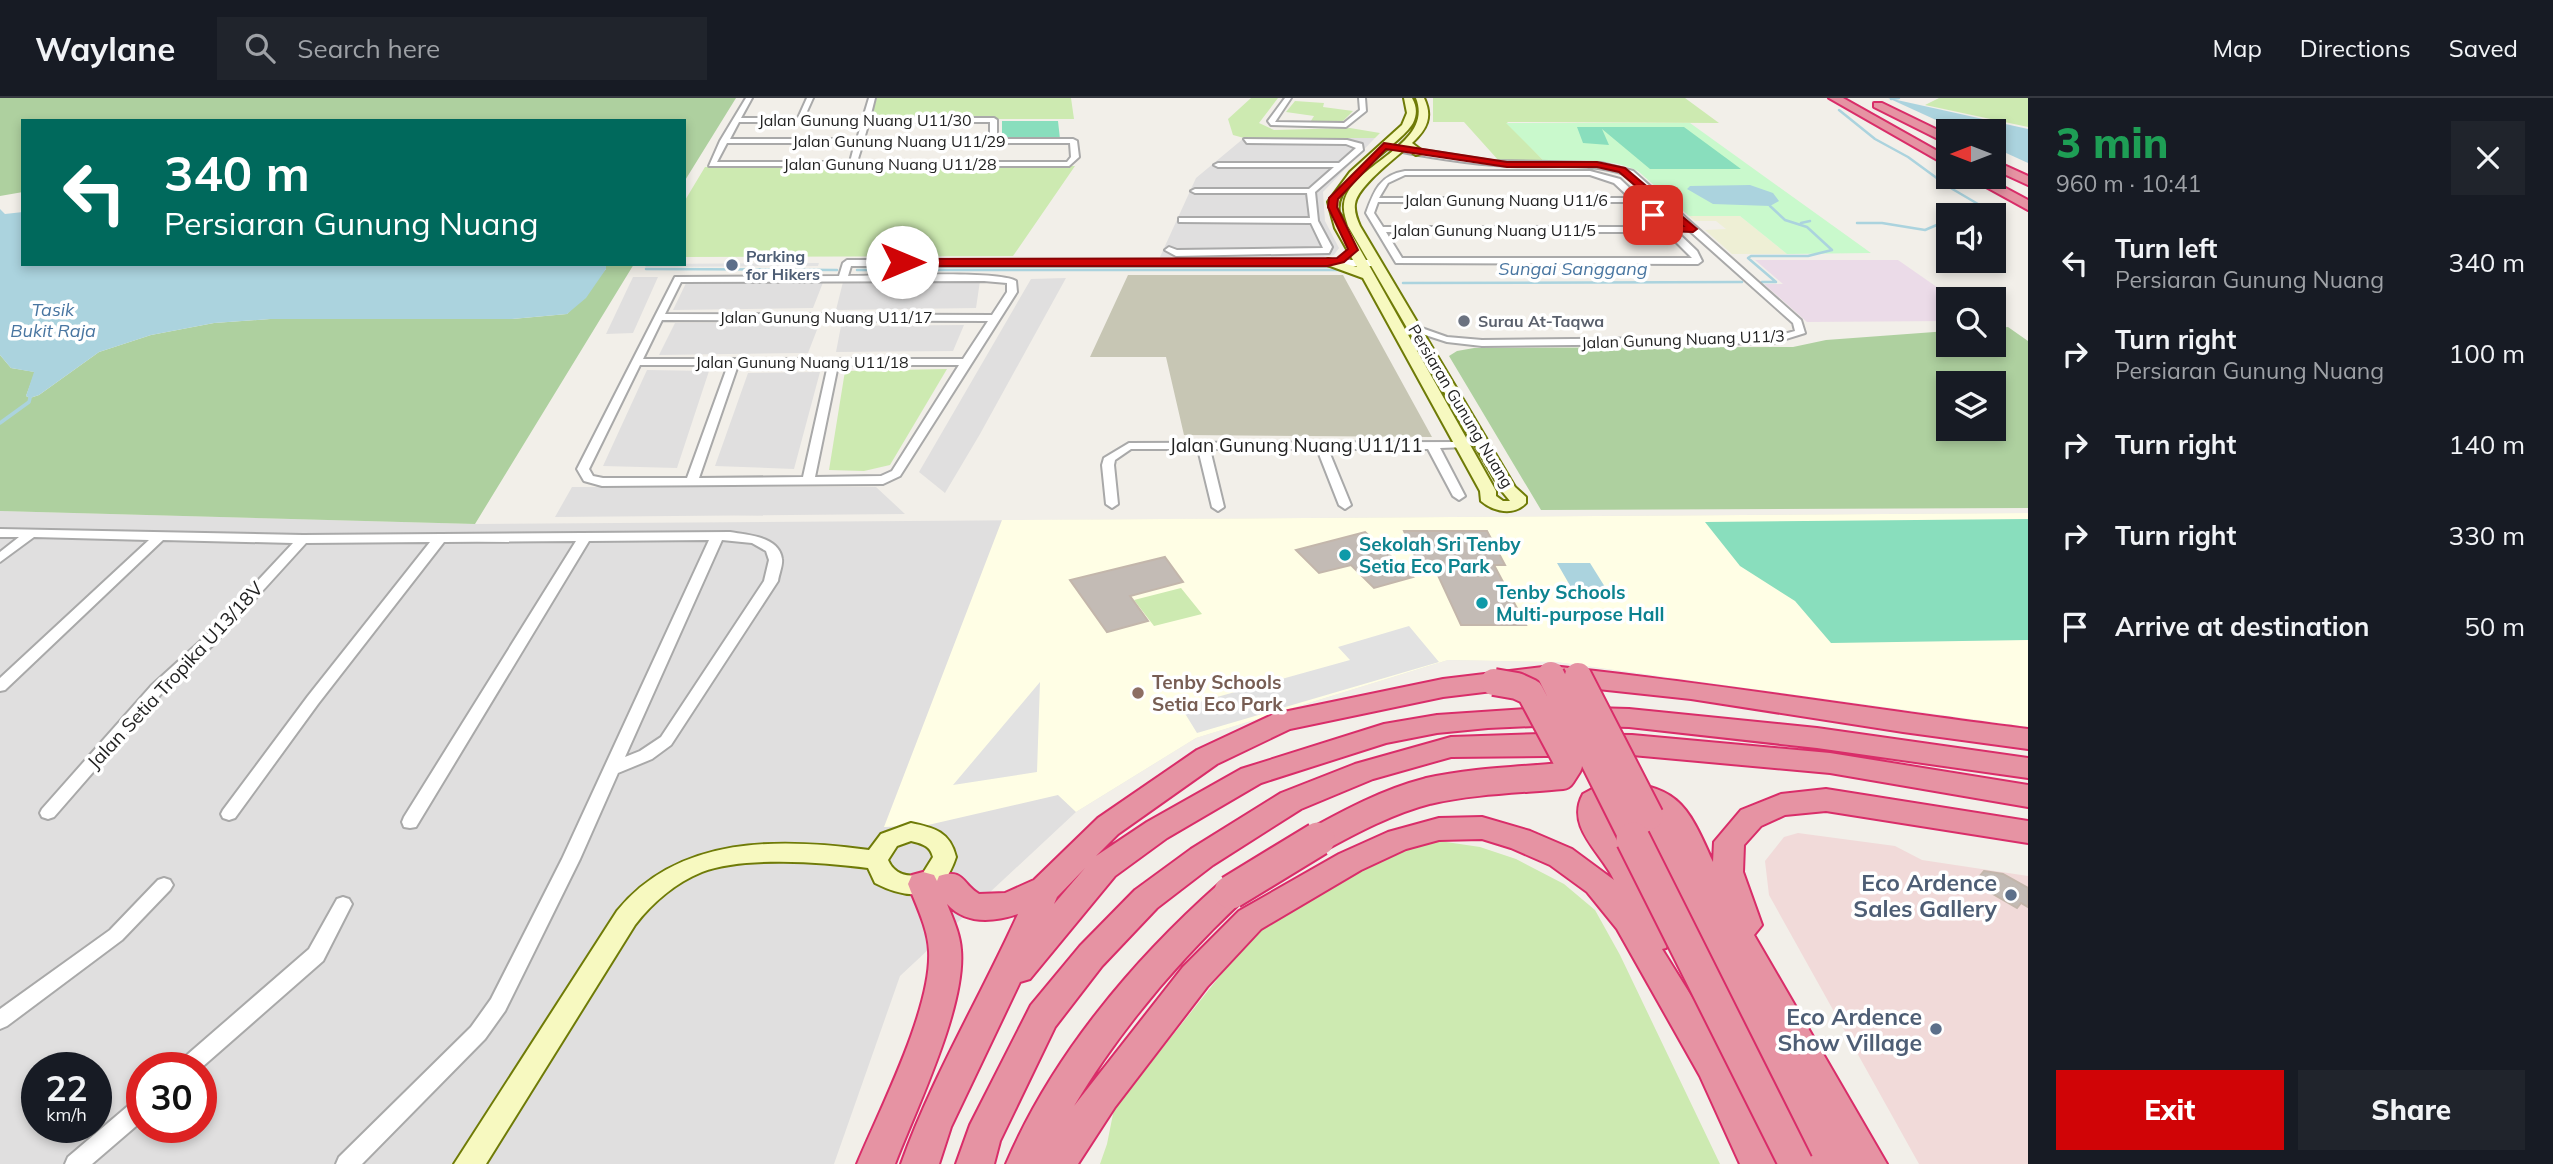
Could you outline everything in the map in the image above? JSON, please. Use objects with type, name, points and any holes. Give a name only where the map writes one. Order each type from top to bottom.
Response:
[{"type":"highway","points":[[1835,98],[1936,155]]},
{"type":"highway","points":[[1864,98],[1936,134]]},
{"type":"highway","points":[[2006,170],[2028,181]]},
{"type":"highway","points":[[1997,189],[2028,206]]},
{"type":"highway","points":[[1564,676],[1796,1164]]},
{"type":"highway","points":[[1564,676],[1832,1164]]},
{"type":"highway","points":[[937,885],[964,902],[983,908],[1001,908],[1045,889],[1119,818],[1207,757],[1283,722],[1443,688],[1564,676],[2028,739]]},
{"type":"highway","points":[[1025,1164],[1035,1138],[1067,1084],[1111,1025],[1194,924],[1231,892],[1277,861],[1411,797],[1468,785],[1562,776],[1569,765],[1530,692],[1517,686],[1494,682]]},
{"type":"highway","points":[[1002,988],[1104,867],[1157,830],[1251,776],[1384,734],[1437,724],[1488,719],[1558,716],[1629,718],[1817,738],[2028,768]]},
{"type":"highway","points":[[975,1164],[983,1138],[1043,1016],[1091,957],[1146,899],[1202,857],[1291,801],[1365,771],[1451,747],[1542,744],[1646,747],[1830,763],[2028,796]]},
{"type":"highway","points":[[1759,1164],[1623,867],[1596,829],[1591,807],[1599,796],[1617,791],[1643,794],[1667,808],[1680,821],[1706,880],[1868,1164]]},
{"type":"highway","points":[[1778,1003],[1727,872],[1729,842],[1751,818],[1780,805],[1826,800],[2028,832]]},
{"type":"highway","points":[[1056,1164],[1102,1095],[1195,977],[1250,920],[1350,862],[1398,840],[1439,829],[1482,828],[1520,839],[1561,857],[1598,883],[1628,919],[1713,1065]]},
{"type":"highway","points":[[876,1164],[938,999],[946,953],[938,922],[937,885]]},
{"type":"highway","points":[[920,1164],[934,1124],[1002,988],[1045,889]]},
{"type":"street","points":[[724,141],[749,98]]},
{"type":"street","points":[[800,120],[810,98]]},
{"type":"street","points":[[853,164],[872,98]]},
{"type":"street","points":[[1288,98],[1271,121],[1273,124],[1346,125],[1363,111],[1365,105],[1362,98]]},
{"type":"street","name":"Persiaran Gunung Nuang","points":[[1408,98],[1413,108],[1412,118],[1395,147],[1349,199],[1347,208],[1375,263],[1509,491],[1518,497],[1518,503],[1505,506],[1490,500],[1486,494],[1488,491],[1360,263],[1332,207],[1334,198],[1395,147],[1421,129],[1425,110],[1420,98]]},
{"type":"street","name":"Jalan Gunung Nuang U11/30","points":[[737,120],[994,120],[993,141]]},
{"type":"street","name":"Jalan Gunung Nuang U11/29","points":[[724,141],[1073,141],[1075,157],[1069,164]]},
{"type":"street","name":"Jalan Gunung Nuang U11/28","points":[[724,141],[712,164],[1069,164]]},
{"type":"street","points":[[1195,191],[1311,191],[1360,148],[1347,142],[1247,141]]},
{"type":"street","points":[[1395,147],[1420,152]]},
{"type":"street","points":[[1395,147],[1420,152]]},
{"type":"street","name":"Jalan Gunung Nuang U11/3","points":[[1413,328],[1440,340],[1459,342],[1773,340],[1800,333],[1798,322],[1622,170],[1597,165],[1507,164],[1420,152]]},
{"type":"street","points":[[1218,165],[1340,165]]},
{"type":"street","points":[[1405,173],[1606,176],[1637,200],[1694,253],[1698,261],[1399,261],[1370,213],[1378,187],[1385,179],[1405,173]]},
{"type":"street","points":[[1169,250],[1177,253],[1326,251],[1328,247],[1314,220],[1311,191]]},
{"type":"street","name":"Jalan Gunung Nuang U11/6","points":[[1374,200],[1637,200]]},
{"type":"street","points":[[1182,219],[1314,220]]},
{"type":"street","name":"Jalan Gunung Nuang U11/5","points":[[1379,230],[1693,229]]},
{"type":"street","points":[[1328,263],[1349,256],[1353,250]]},
{"type":"street","points":[[1261,252],[1266,263]]},
{"type":"street","points":[[843,279],[847,262],[1375,263]]},
{"type":"street","points":[[1328,263],[1342,265],[1368,276]]},
{"type":"street","points":[[984,278],[1011,281],[1012,292],[896,473],[883,480],[603,482],[588,478],[583,469],[678,279],[843,279],[984,278]]},
{"type":"street","name":"Jalan Gunung Nuang U11/17","points":[[659,317],[993,318]]},
{"type":"street","name":"Jalan Gunung Nuang U11/3","points":[[1430,357],[1440,348],[1459,342]]},
{"type":"street","name":"Jalan Gunung Nuang U11/18","points":[[637,362],[968,362]]},
{"type":"street","points":[[692,481],[734,362]]},
{"type":"street","points":[[808,480],[834,362]]},
{"type":"street","points":[[1321,445],[1345,505]]},
{"type":"street","points":[[1432,445],[1459,496]]},
{"type":"street","name":"Jalan Gunung Nuang U11/11","points":[[1112,504],[1108,466],[1110,458],[1129,446],[1462,445]]},
{"type":"street","points":[[1203,446],[1218,507]]},
{"type":"street","points":[[0,533],[303,539],[717,536],[755,540],[772,549],[776,560],[771,581],[666,741],[646,755],[611,769]]},
{"type":"street","points":[[0,558],[31,534]]},
{"type":"street","points":[[346,1164],[478,1033],[498,1005],[570,859],[717,536]]},
{"type":"street","points":[[0,686],[159,537]]},
{"type":"street","points":[[410,822],[585,537]]},
{"type":"street","points":[[229,814],[313,700],[440,538]]},
{"type":"street","name":"Jalan Setia Tropika U13/18V","points":[[48,813],[156,690],[210,640],[303,539]]},
{"type":"street","points":[[911,832],[931,835],[944,848],[944,865],[937,885],[912,887],[891,882],[883,876],[876,860],[878,851],[891,838],[911,832]]},
{"type":"street","points":[[469,1164],[626,918],[638,902],[670,878],[696,864],[749,855],[845,855],[876,860]]},
{"type":"street","points":[[0,1020],[116,935],[164,884]]},
{"type":"street","points":[[205,1052],[316,955],[343,904]]},
{"type":"street","points":[[76,1164],[126,1121]]},
{"type":"shaded area","points":[[1244,138],[1375,138],[1323,192],[1325,221],[1339,248],[1334,255],[1160,257],[1196,178]]},
{"type":"shaded area","points":[[1689,216],[1740,216],[1787,254],[1732,254],[1705,230],[1726,229],[1716,221],[1695,221]]},
{"type":"shaded area","points":[[1755,260],[1898,260],[1937,287],[1936,321],[1807,322],[1764,284],[1783,284]]},
{"type":"shaded area","name":"Parking for Hikers","points":[[819,263],[818,266],[645,267],[686,266],[686,264]]},
{"type":"shaded area","points":[[1128,275],[1343,275],[1432,437],[1184,435],[1166,357],[1090,357]]},
{"type":"shaded area","points":[[633,277],[658,277],[633,333],[606,334]]},
{"type":"shaded area","points":[[1066,278],[945,493],[919,472],[1031,279]]},
{"type":"shaded area","points":[[824,280],[813,308],[673,310],[687,281]]},
{"type":"shaded area","points":[[980,281],[976,308],[836,310],[843,282]]},
{"type":"shaded area","points":[[820,322],[808,353],[659,355],[675,323]]},
{"type":"shaded area","points":[[964,325],[953,351],[836,352],[841,326]]},
{"type":"shaded area","points":[[647,370],[709,371],[677,468],[603,466]]},
{"type":"shaded area","points":[[820,372],[794,469],[715,466],[748,373]]},
{"type":"shaded area","points":[[572,487],[876,487],[905,514],[555,517]]},
{"type":"shaded area","points":[[0,511],[475,524],[2028,513],[2028,727],[1556,662],[1448,660],[1196,738],[1076,812],[900,976],[834,1164],[0,1164]]},
{"type":"shaded area","name":"Tenby Schools Setia Eco Park","points":[[2028,513],[2028,727],[1556,662],[1448,660],[1196,738],[1076,812],[1058,795],[928,825],[884,827],[1002,520]]},
{"type":"shaded area","points":[[1409,626],[1439,662],[1197,733],[1181,707],[1350,660],[1338,647]]},
{"type":"shaded area","points":[[1040,682],[1037,772],[953,785]]},
{"type":"shaded area","name":"Eco Ardence Show Village","points":[[1798,833],[1895,846],[1922,860],[2028,876],[2028,1164],[1919,1164],[1769,895],[1765,861],[1784,837]]},
{"type":"green space","points":[[0,98],[736,98],[686,179],[686,119],[21,119],[21,192],[0,196]]},
{"type":"green space","points":[[877,98],[1071,98],[1074,119],[870,119]]},
{"type":"green space","points":[[1251,98],[1278,98],[1259,123],[1274,130],[1350,128],[1380,133],[1375,138],[1244,138],[1233,135],[1228,119]]},
{"type":"green space","points":[[1433,98],[1685,98],[1719,123],[1507,122],[1544,161],[1499,161],[1464,122],[1433,122]]},
{"type":"green space","points":[[1939,98],[2028,98],[2028,127],[2006,122],[2006,119],[1991,119],[1925,105]]},
{"type":"green space","points":[[1295,101],[1324,103],[1323,107],[1353,111],[1342,122],[1309,124],[1314,116],[1286,112]]},
{"type":"green space","points":[[1002,121],[1058,121],[1060,139],[1002,139]]},
{"type":"green space","points":[[1506,123],[1690,123],[1871,253],[1787,254],[1740,216],[1689,216],[1638,171],[1616,164],[1592,161],[1544,161]]},
{"type":"green space","points":[[1577,127],[1684,127],[1741,169],[1650,169],[1602,129],[1609,145],[1583,143]]},
{"type":"green space","points":[[1075,166],[1013,256],[686,257],[686,199],[705,167]]},
{"type":"green space","points":[[606,266],[633,266],[475,524],[0,511],[0,355],[11,368],[35,372],[26,396],[30,398],[39,395],[99,352],[151,335],[214,323],[270,319],[512,319],[567,314]]},
{"type":"green space","points":[[2006,327],[2028,341],[2028,508],[1541,510],[1449,356],[1457,351],[1474,348],[1793,347],[1826,340],[1936,332],[1936,357],[2006,357]]},
{"type":"green space","points":[[947,369],[890,465],[864,471],[829,470],[845,371]]},
{"type":"green space","points":[[2028,519],[2028,640],[1831,643],[1795,601],[1740,566],[1705,522]]},
{"type":"green space","points":[[1181,588],[1202,614],[1154,626],[1134,600]]},
{"type":"green space","points":[[1426,839],[1480,847],[1516,859],[1564,884],[1595,910],[1620,955],[1720,1164],[1100,1164],[1114,1109],[1262,923],[1334,880]]},
{"type":"water","points":[[1888,98],[1983,119],[1936,120]]},
{"type":"water","points":[[2006,124],[2028,129],[2028,163],[2006,153]]},
{"type":"water","points":[[1750,185],[1773,193],[1779,201],[1770,206],[1713,204],[1687,189],[1690,186]]},
{"type":"water","name":"Tasik Bukit Raja","points":[[0,209],[5,214],[21,212],[21,266],[606,266],[586,298],[567,314],[512,319],[270,319],[214,323],[151,335],[99,352],[39,395],[30,398],[26,396],[34,372],[11,368],[0,355]]},
{"type":"water","points":[[1557,563],[1590,563],[1610,595],[1576,596]]},
{"type":"building","points":[[1404,531],[1487,531],[1505,565],[1494,565],[1526,625],[1461,625],[1436,571],[1423,575]]},
{"type":"building","name":"Sekolah Sri Tenby Setia Eco Park","points":[[1365,532],[1413,577],[1374,588],[1351,565],[1319,573],[1296,550]]},
{"type":"building","points":[[1165,557],[1183,582],[1130,596],[1148,621],[1107,632],[1070,580]]},
{"type":"building","name":"Eco Ardence Sales Gallery","points":[[1984,871],[2003,874],[2028,888],[2028,907],[2021,903],[2017,908],[1974,883]]},
{"type":"waterway","name":"Sungai Sanggang","points":[[1891,99],[1899,98]]},
{"type":"waterway","name":"Sungai Sanggang","points":[[1839,110],[1875,139],[1908,157],[1976,203]]},
{"type":"waterway","name":"Sungai Sanggang","points":[[1762,282],[1776,282],[1748,258],[1751,256],[1808,256],[1832,250],[1807,227],[1785,220],[1770,206]]},
{"type":"waterway","name":"Sungai Sanggang","points":[[1801,223],[1810,221]]},
{"type":"waterway","name":"Sungai Sanggang","points":[[1857,223],[1882,223],[1925,230],[1936,225]]},
{"type":"waterway","name":"Sungai Sanggang","points":[[646,269],[837,270]]},
{"type":"waterway","name":"Sungai Sanggang","points":[[857,270],[1340,270]]},
{"type":"waterway","name":"Sungai Sanggang","points":[[1403,283],[1742,282]]},
{"type":"waterway","points":[[0,423],[29,402],[30,398]]},
{"type":"place","name":"Parking for Hikers","points":[[732,265]]},
{"type":"place","name":"Surau At-Taqwa","points":[[1464,321]]},
{"type":"place","name":"Sekolah Sri Tenby Setia Eco Park","points":[[1345,555]]},
{"type":"place","name":"Tenby Schools Multi-purpose Hall","points":[[1482,603]]},
{"type":"place","name":"Tenby Schools Setia Eco Park","points":[[1138,693]]},
{"type":"place","name":"Eco Ardence Sales Gallery","points":[[2011,895]]},
{"type":"place","name":"Eco Ardence Show Village","points":[[1936,1029]]},
{"type":"route","points":[[902,262],[1328,263],[1349,256],[1353,250],[1332,207],[1334,198],[1384,146],[1507,164],[1612,167],[1630,173],[1693,229],[1668,229],[1653,215]]}]
